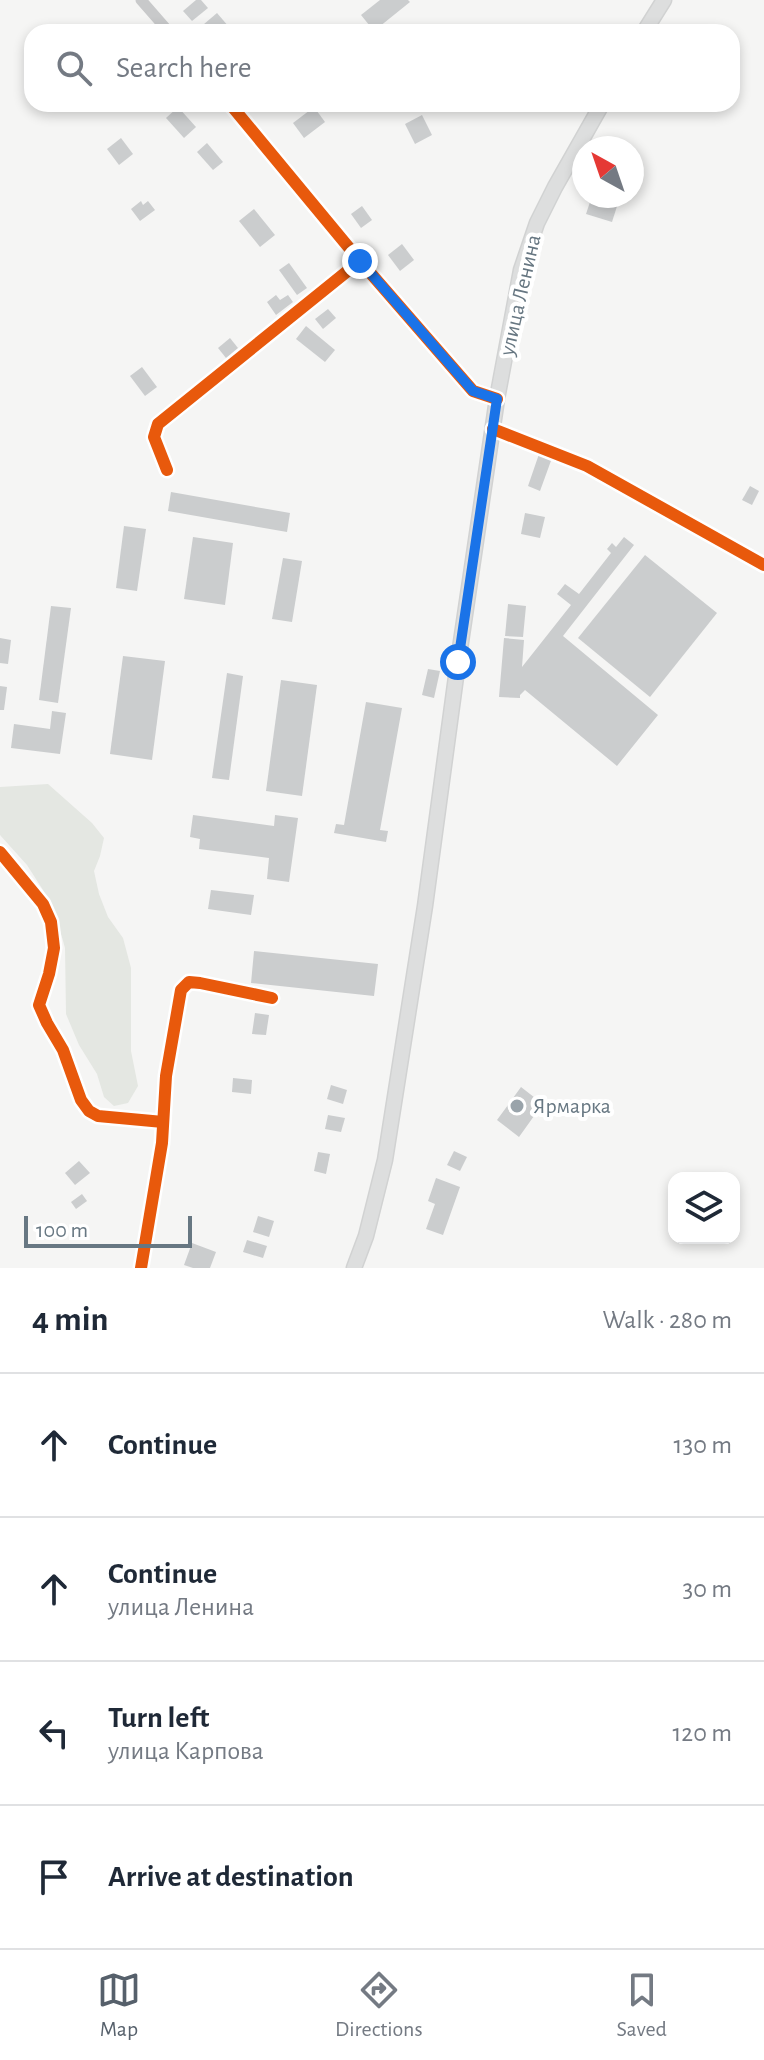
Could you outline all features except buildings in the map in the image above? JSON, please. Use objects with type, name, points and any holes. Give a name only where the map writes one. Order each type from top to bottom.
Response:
[{"type":"main road","points":[[649,24],[664,0]]},
{"type":"main road","name":"улица Ленина","points":[[354,1268],[366,1236],[385,1160],[425,906],[497,399],[521,270],[537,223],[597,112]]},
{"type":"street","points":[[141,0],[162,24]]},
{"type":"street","points":[[237,112],[473,391],[497,399]]},
{"type":"street","points":[[167,470],[154,437],[158,424],[360,261]]},
{"type":"street","points":[[493,429],[587,466],[764,565]]},
{"type":"street","points":[[0,852],[43,904],[51,922],[54,948],[39,1005],[63,1050],[81,1100],[89,1111],[98,1116],[163,1122]]},
{"type":"street","points":[[141,1268],[162,1143],[166,1076],[181,990],[189,982],[272,998]]},
{"type":"shaded area","points":[[48,784],[92,823],[104,838],[94,871],[99,894],[108,917],[123,938],[131,968],[131,1051],[138,1086],[128,1103],[114,1106],[104,1097],[97,1074],[79,1045],[66,1014],[65,948],[56,916],[27,865],[0,835],[0,787]]},
{"type":"cycle path","points":[[237,112],[473,391],[497,399]]},
{"type":"cycle path","points":[[167,470],[154,437],[158,424],[360,261]]},
{"type":"cycle path","points":[[493,429],[587,466],[764,565]]},
{"type":"cycle path","points":[[0,852],[43,904],[51,922],[54,948],[39,1005],[63,1050],[81,1100],[89,1111],[98,1116],[163,1122]]},
{"type":"cycle path","points":[[141,1268],[162,1143],[166,1076],[181,990],[189,982],[272,998]]},
{"type":"place","name":"Ярмарка","points":[[517,1106]]},
{"type":"route","points":[[360,261],[473,391],[497,399],[458,662]]}]
